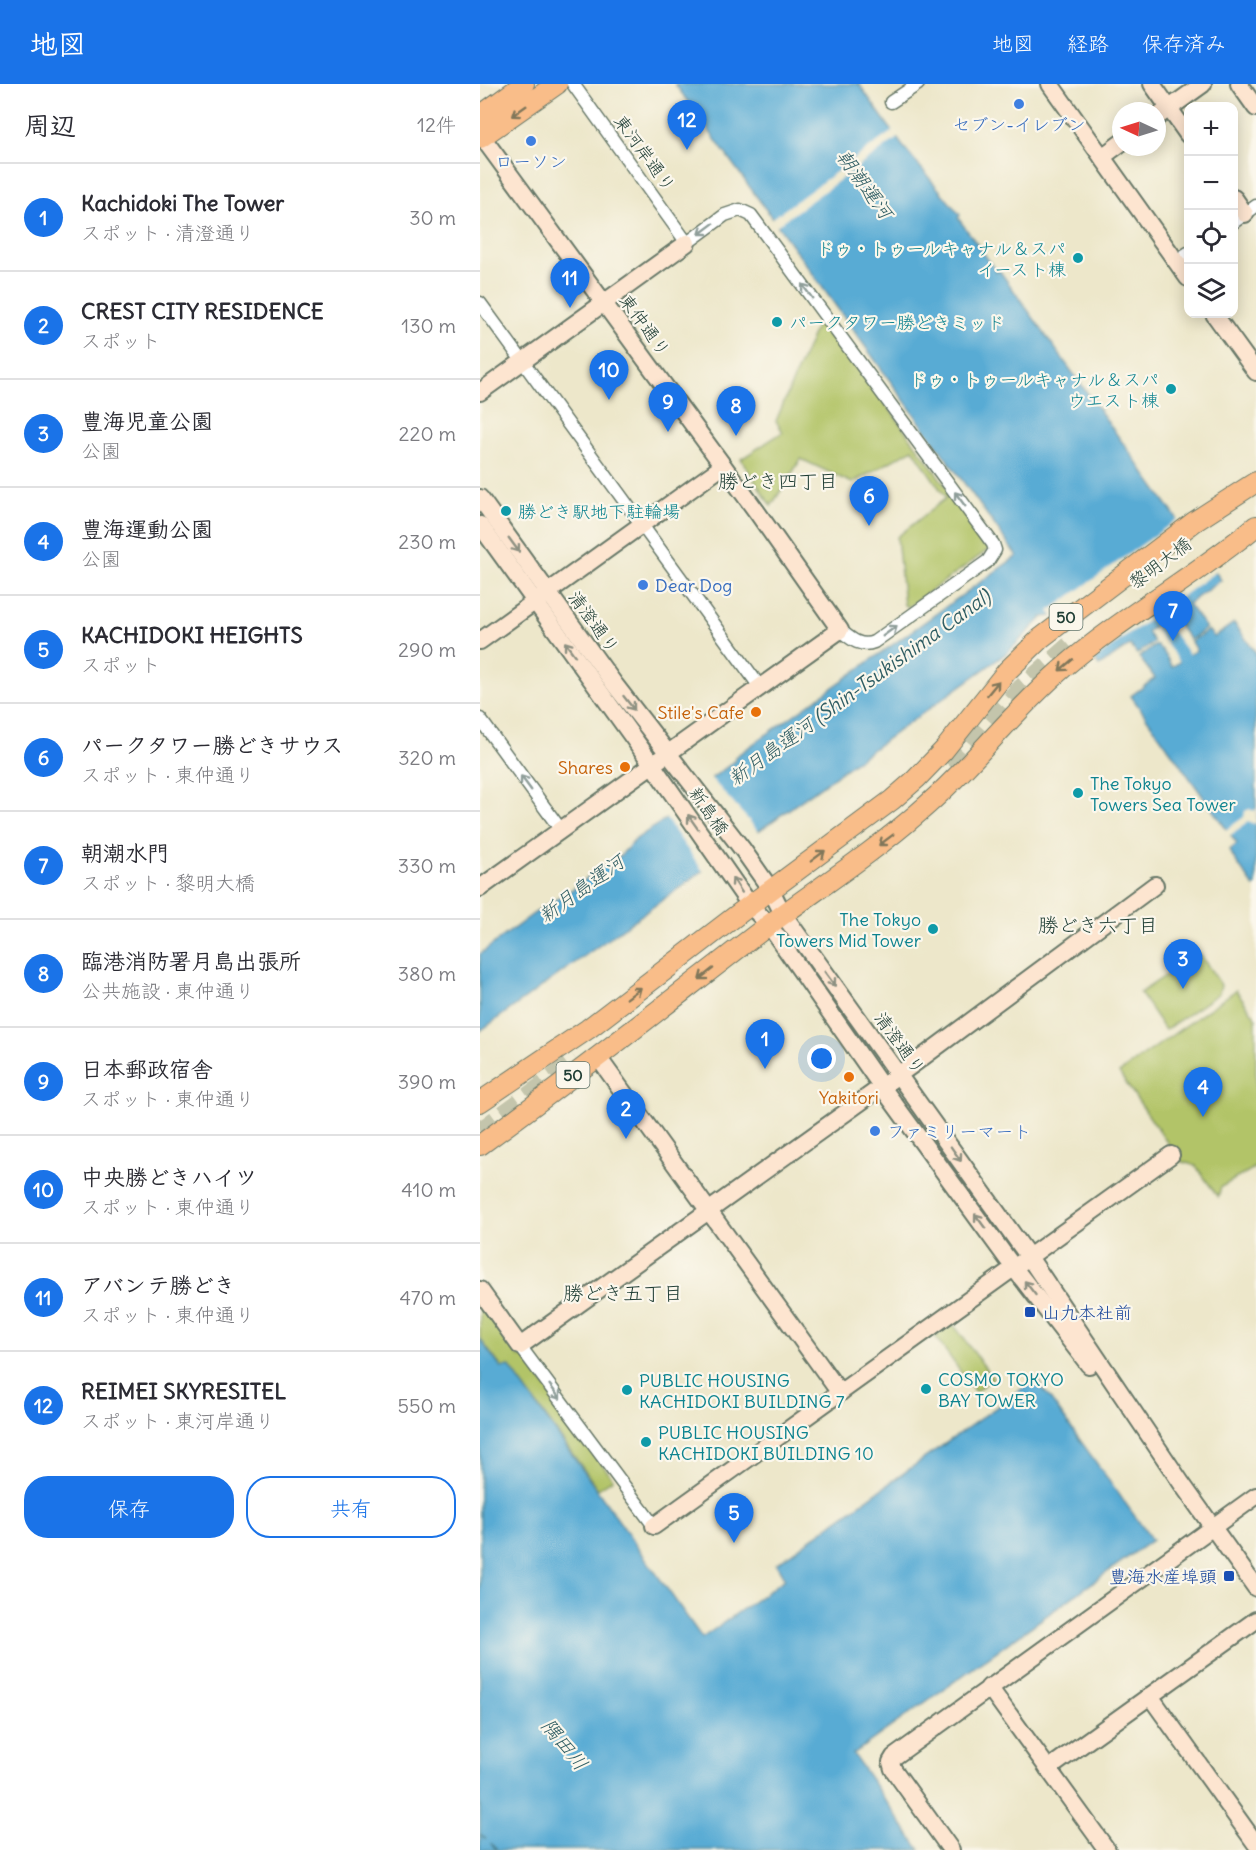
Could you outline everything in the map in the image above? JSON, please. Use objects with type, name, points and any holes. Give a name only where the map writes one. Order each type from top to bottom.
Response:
[{"type":"main road","points":[[480,116],[524,84]]},
{"type":"main road","points":[[481,136],[557,84]]},
{"type":"main road","name":"50","points":[[480,1102],[588,1029],[902,792],[958,734],[1006,671],[1041,638],[1194,522],[1256,482]]},
{"type":"main road","name":"黎明大橋","points":[[1256,491],[1067,640],[1256,514]]},
{"type":"main road","name":"50","points":[[482,1148],[735,951],[890,837],[976,758],[1026,704],[1084,650],[1216,558],[1256,526]]},
{"type":"main road","points":[[902,792],[912,795],[916,800],[918,813]]},
{"type":"main road","points":[[719,929],[731,933],[734,937],[735,951]]},
{"type":"main road","points":[[482,1148],[635,1035],[660,1009]]},
{"type":"main road","points":[[480,1089],[567,1028],[588,1029]]},
{"type":"street","name":"東河岸通り","points":[[573,84],[687,243]]},
{"type":"street","points":[[891,102],[918,84]]},
{"type":"street","points":[[1050,84],[1102,157],[1182,257]]},
{"type":"street","points":[[1152,84],[1159,102]]},
{"type":"street","points":[[1166,111],[1203,84]]},
{"type":"street","points":[[1239,84],[1256,108]]},
{"type":"street","points":[[1166,116],[1184,131]]},
{"type":"street","name":"東仲通り","points":[[481,136],[605,303],[840,630]]},
{"type":"street","points":[[1102,157],[1112,150]]},
{"type":"street","points":[[480,392],[725,215],[740,210],[751,215],[993,544],[994,550],[988,561],[874,642],[867,645],[858,643],[840,630],[668,754],[657,772],[561,830],[480,888]]},
{"type":"street","points":[[480,303],[760,687]]},
{"type":"street","points":[[1217,318],[1256,372]]},
{"type":"street","points":[[480,641],[723,466]]},
{"type":"street","name":"清澄通り","points":[[480,498],[657,772]]},
{"type":"street","name":"清澄通り","points":[[480,525],[542,596],[679,767]]},
{"type":"street","points":[[480,719],[561,830]]},
{"type":"street","name":"新島橋","points":[[679,767],[742,850]]},
{"type":"street","name":"新島橋","points":[[657,772],[723,865]]},
{"type":"street","name":"清澄通り","points":[[742,850],[771,890],[776,920],[882,1087],[1014,1268],[1182,1484]]},
{"type":"street","name":"清澄通り","points":[[723,865],[750,905],[776,920],[899,1075],[1029,1257],[1182,1484]]},
{"type":"street","points":[[520,1346],[899,1075],[1155,885]]},
{"type":"street","points":[[600,1060],[840,1393]]},
{"type":"street","points":[[480,1290],[654,1526],[1171,1155]]},
{"type":"street","points":[[1182,1484],[1256,1588]]},
{"type":"street","points":[[951,1850],[893,1769],[891,1762],[897,1754],[1256,1496]]},
{"type":"street","points":[[1048,1769],[1256,1620]]},
{"type":"street","points":[[989,1687],[1107,1850]]},
{"type":"street","points":[[1150,1696],[1256,1844]]},
{"type":"green space","points":[[821,315],[991,548],[908,607],[904,605],[897,537],[946,498],[913,449],[852,483],[801,459],[771,506],[741,459],[783,432],[776,421]]},
{"type":"green space","points":[[1199,953],[1221,985],[1219,993],[1165,1030],[1140,993]]},
{"type":"green space","points":[[1236,990],[1256,1018],[1256,1167],[1221,1187],[1218,1197],[1196,1166],[1180,1161],[1119,1073]]},
{"type":"green space","points":[[480,1301],[519,1357],[523,1355],[613,1479],[598,1489],[509,1366],[503,1369],[480,1339]]},
{"type":"green space","points":[[953,1324],[993,1378],[975,1392],[935,1336]]},
{"type":"water","points":[[675,84],[859,84],[902,145],[960,215],[958,218],[997,272],[999,270],[1221,580],[1188,604],[1206,628],[1190,640],[1171,615],[1147,632],[1154,642],[1137,654],[1130,645],[1099,666],[1065,615],[1043,617],[1008,652],[480,1031],[480,954],[533,914],[581,884],[594,871],[617,859],[636,839],[679,810],[694,791],[735,761],[735,757],[1017,556]]},
{"type":"water","points":[[1234,623],[1256,653],[1256,885],[1254,887],[1230,850],[1237,844],[1131,696],[1155,678],[1139,657],[1156,645],[1163,651],[1172,667],[1196,650],[1191,642],[1208,630],[1214,637]]},
{"type":"water","name":"隅田川","points":[[480,1339],[501,1368],[509,1366],[702,1638],[785,1579],[776,1564],[1036,1379],[1152,1540],[853,1754],[920,1850],[480,1850]]},
{"type":"pier","points":[[894,130],[899,137],[775,227],[770,220]]},
{"type":"pier","points":[[1179,518],[1217,571],[1092,661],[1063,618],[1055,619],[1049,611]]},
{"type":"pier","points":[[709,776],[761,834],[705,874],[664,816],[677,808],[692,789]]},
{"type":"pier","points":[[1250,809],[1253,811],[1256,809],[1256,823],[1248,822],[1228,837],[1224,831],[1244,817],[1245,811]]},
{"type":"waterway","name":"朝潮運河","points":[[1149,610],[1194,671]]},
{"type":"ferry route","points":[[480,1834],[498,1850]]},
{"type":"tunnel","points":[[952,768],[1021,689],[1071,645]]},
{"type":"tunnel","points":[[480,1132],[577,1061]]},
{"type":"place","name":"セブン-イレブン","points":[[1019,104]]},
{"type":"place","name":"ローソン","points":[[531,141]]},
{"type":"place","name":"REIMEI SKYRESITEL","points":[[687,150]]},
{"type":"place","name":"ドゥ・トゥールキャナル＆スパ イースト棟","points":[[1078,258]]},
{"type":"place","name":"アバンテ勝どき","points":[[570,308]]},
{"type":"place","name":"パークタワー勝どきミッド","points":[[777,322]]},
{"type":"place","name":"ドゥ・トゥールキャナル＆スパ ウエスト棟","points":[[1171,389]]},
{"type":"place","name":"中央勝どきハイツ","points":[[609,400]]},
{"type":"place","name":"日本郵政宿舎","points":[[668,432]]},
{"type":"place","name":"臨港消防署月島出張所","points":[[736,436]]},
{"type":"place","name":"勝どき駅地下駐輪場","points":[[506,511]]},
{"type":"place","name":"パークタワー勝どきサウス","points":[[869,526]]},
{"type":"place","name":"Dear Dog","points":[[643,585]]},
{"type":"place","name":"朝潮水門","points":[[1173,641]]},
{"type":"place","name":"Stile's Cafe","points":[[756,712]]},
{"type":"place","name":"Shares","points":[[625,767]]},
{"type":"place","name":"The Tokyo Towers Sea Tower","points":[[1078,793]]},
{"type":"place","name":"The Tokyo Towers Mid Tower","points":[[933,929]]},
{"type":"place","name":"豊海児童公園","points":[[1183,989]]},
{"type":"place","name":"Kachidoki The Tower","points":[[765,1069]]},
{"type":"place","name":"Yakitori","points":[[849,1077]]},
{"type":"place","name":"豊海運動公園","points":[[1203,1117]]},
{"type":"place","name":"ファミリーマート","points":[[875,1131]]},
{"type":"place","name":"CREST CITY RESIDENCE","points":[[626,1139]]},
{"type":"place","name":"山九本社前","points":[[1030,1312]]},
{"type":"place","name":"COSMO TOKYO BAY TOWER","points":[[926,1389]]},
{"type":"place","name":"PUBLIC HOUSING KACHIDOKI BUILDING 7","points":[[627,1390]]},
{"type":"place","name":"PUBLIC HOUSING KACHIDOKI BUILDING 10","points":[[646,1442]]},
{"type":"place","name":"KACHIDOKI HEIGHTS","points":[[734,1543]]},
{"type":"place","name":"豊海水産埠頭","points":[[1229,1576]]},
{"type":"district","name":"勝どき四丁目","points":[[778,480]]},
{"type":"district","name":"勝どき六丁目","points":[[1098,924]]},
{"type":"district","name":"勝どき五丁目","points":[[623,1292]]},
{"type":"water label","name":"新月島運河 (Shin-Tsukishima Canal)","points":[[859,687]]},
{"type":"water label","name":"新月島運河","points":[[581,888]]}]
